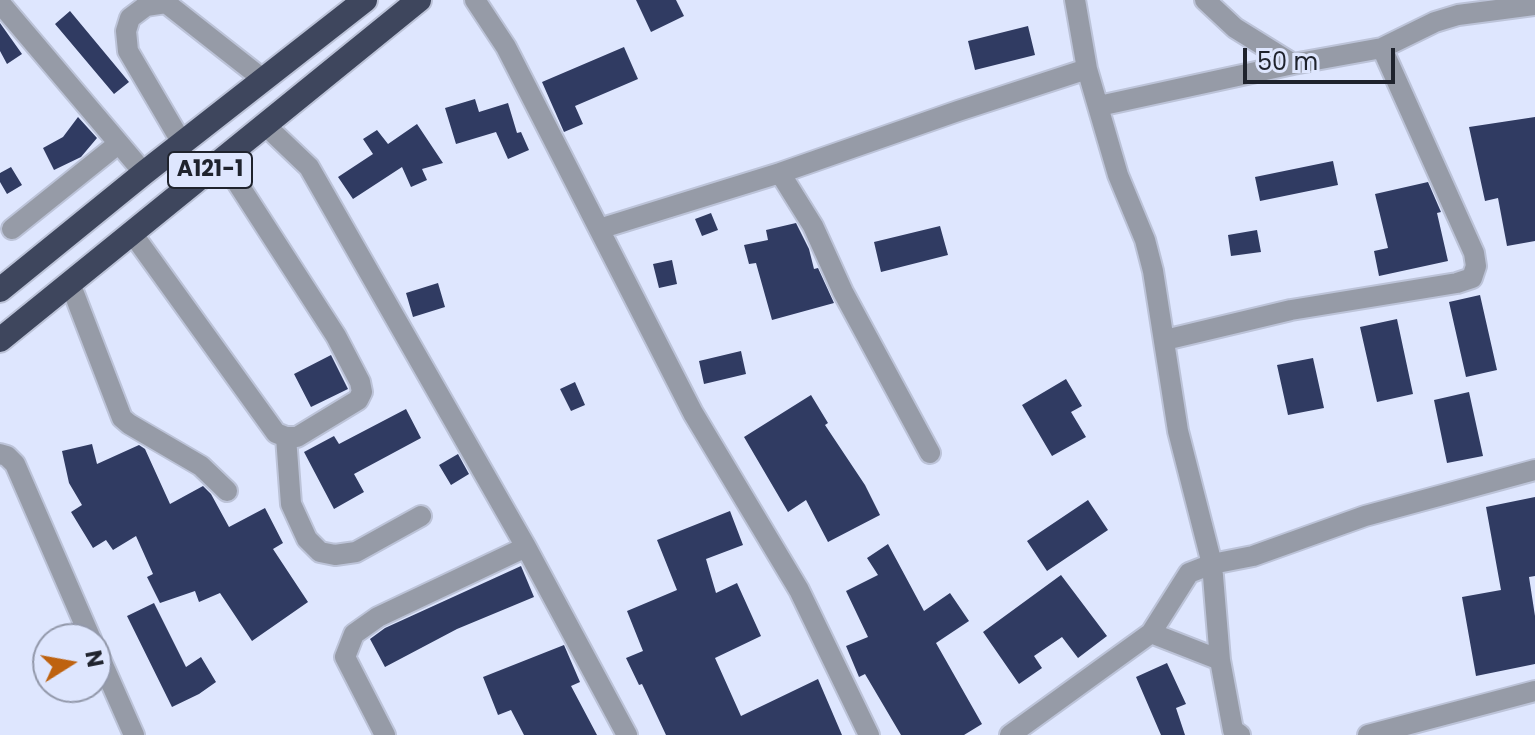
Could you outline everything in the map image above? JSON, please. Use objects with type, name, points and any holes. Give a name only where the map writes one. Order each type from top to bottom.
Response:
[{"type":"highway","name":"A121-1","points":[[0,290],[365,0]]},
{"type":"highway","name":"A121-1","points":[[0,340],[419,0]]},
{"type":"street","points":[[475,0],[506,47],[693,413],[799,590],[869,735]]},
{"type":"street","points":[[1075,0],[1087,69],[1118,175],[1145,240],[1165,340],[1178,431],[1212,564],[1220,660],[1233,730],[1240,735]]},
{"type":"street","points":[[1205,0],[1235,28],[1293,64]]},
{"type":"street","points":[[0,3],[144,173]]},
{"type":"street","points":[[182,143],[128,51],[126,31],[130,18],[146,6],[166,3],[264,80]]},
{"type":"street","points":[[1099,106],[1382,48],[1435,22],[1458,15],[1535,5]]},
{"type":"street","points":[[1165,340],[1291,310],[1472,278],[1476,266],[1474,253],[1382,48]]},
{"type":"street","points":[[599,229],[780,173],[1087,69]]},
{"type":"street","points":[[265,125],[309,167],[526,547],[627,735]]},
{"type":"street","points":[[12,229],[118,144]]},
{"type":"street","points":[[132,233],[276,433],[297,437],[358,400],[362,392],[360,382],[336,336],[222,159]]},
{"type":"street","points":[[780,173],[813,226],[843,292],[930,453]]},
{"type":"street","points":[[70,283],[122,418],[201,466],[227,491]]},
{"type":"street","points":[[286,437],[291,504],[307,539],[320,552],[335,555],[356,552],[421,516]]},
{"type":"street","points":[[0,454],[15,464],[84,623]]},
{"type":"street","points":[[1010,735],[1151,633],[1189,573],[1212,564],[1253,556],[1365,516],[1535,470]]},
{"type":"street","points":[[385,735],[345,657],[354,634],[378,617],[526,547]]},
{"type":"street","points":[[1151,633],[1220,660]]},
{"type":"street","points":[[112,685],[134,735]]},
{"type":"street","points":[[1368,735],[1535,691]]},
{"type":"building","points":[[636,0],[676,0],[684,16],[651,32]]},
{"type":"building","points":[[70,11],[129,82],[114,94],[55,24]]},
{"type":"building","points":[[0,23],[22,54],[7,64],[0,51]]},
{"type":"building","points":[[1028,26],[1035,55],[975,70],[968,41]]},
{"type":"building","points":[[624,47],[638,79],[575,106],[583,124],[564,132],[542,82]]},
{"type":"building","points":[[475,99],[479,112],[508,103],[517,133],[521,132],[529,150],[508,159],[496,132],[456,144],[445,108]]},
{"type":"building","points":[[78,117],[97,138],[81,157],[54,170],[43,148],[63,137]]},
{"type":"building","points":[[1535,117],[1535,241],[1507,246],[1498,198],[1485,201],[1469,127]]},
{"type":"building","points":[[417,124],[443,163],[422,169],[427,180],[411,187],[402,167],[353,199],[338,177],[373,154],[363,139],[377,130],[388,144]]},
{"type":"building","points":[[1333,161],[1338,185],[1260,201],[1255,177]]},
{"type":"building","points":[[11,167],[22,185],[7,194],[0,182],[0,173]]},
{"type":"building","points":[[1428,182],[1441,212],[1437,213],[1448,261],[1379,276],[1374,251],[1388,248],[1375,194]]},
{"type":"building","points":[[711,213],[718,230],[702,236],[695,219]]},
{"type":"building","points":[[796,223],[809,249],[814,269],[818,268],[834,303],[772,320],[756,263],[749,264],[744,245],[768,240],[766,230]]},
{"type":"building","points":[[940,226],[948,255],[881,272],[874,242]]},
{"type":"building","points":[[1257,230],[1261,252],[1231,256],[1228,235]]},
{"type":"building","points":[[672,260],[677,284],[659,288],[653,264]]},
{"type":"building","points":[[438,283],[445,307],[413,317],[406,293]]},
{"type":"building","points":[[1480,295],[1497,370],[1466,377],[1449,302]]},
{"type":"building","points":[[1397,319],[1413,394],[1377,402],[1360,327]]},
{"type":"building","points":[[741,351],[746,374],[704,384],[699,361]]},
{"type":"building","points":[[331,355],[348,389],[311,407],[294,374]]},
{"type":"building","points":[[1313,358],[1324,408],[1288,415],[1277,365]]},
{"type":"building","points":[[1066,379],[1082,406],[1071,412],[1086,437],[1052,456],[1022,405]]},
{"type":"building","points":[[575,382],[585,405],[571,411],[560,389]]},
{"type":"building","points":[[1469,392],[1483,456],[1447,463],[1434,400]]},
{"type":"building","points":[[811,395],[828,423],[825,425],[865,485],[880,515],[828,542],[806,500],[788,512],[744,437]]},
{"type":"building","points":[[406,409],[421,438],[354,474],[364,492],[334,509],[304,452],[334,436],[339,444]]},
{"type":"building","points":[[92,444],[97,464],[139,445],[145,449],[170,504],[203,486],[211,494],[229,527],[265,508],[283,543],[273,549],[308,602],[252,641],[220,593],[199,602],[195,591],[160,603],[147,577],[153,574],[136,536],[113,550],[106,540],[93,548],[71,512],[82,505],[69,483],[62,451]]},
{"type":"building","points":[[458,454],[469,474],[451,485],[439,465]]},
{"type":"building","points":[[1535,497],[1535,576],[1529,577],[1535,616],[1535,664],[1476,676],[1462,597],[1501,590],[1486,507]]},
{"type":"building","points":[[1088,500],[1108,530],[1047,571],[1027,541]]},
{"type":"building","points":[[730,511],[743,545],[706,559],[716,593],[737,583],[761,636],[715,658],[741,716],[818,679],[842,735],[666,735],[642,684],[639,685],[626,658],[643,651],[627,611],[677,590],[657,540]]},
{"type":"building","points":[[888,544],[924,611],[950,593],[969,621],[936,643],[982,724],[964,735],[901,735],[865,674],[859,677],[846,646],[868,637],[846,591],[878,575],[867,558]]},
{"type":"building","points":[[521,566],[534,597],[457,629],[385,667],[370,639],[385,628]]},
{"type":"building","points":[[1061,575],[1107,636],[1078,658],[1062,637],[1034,656],[1042,668],[1019,684],[983,632]]},
{"type":"building","points":[[154,603],[186,667],[201,657],[216,682],[172,707],[127,616]]},
{"type":"building","points":[[564,645],[580,682],[571,686],[597,735],[524,735],[511,710],[498,715],[483,677]]},
{"type":"building","points":[[1167,663],[1186,704],[1176,708],[1185,735],[1161,735],[1136,677]]}]
